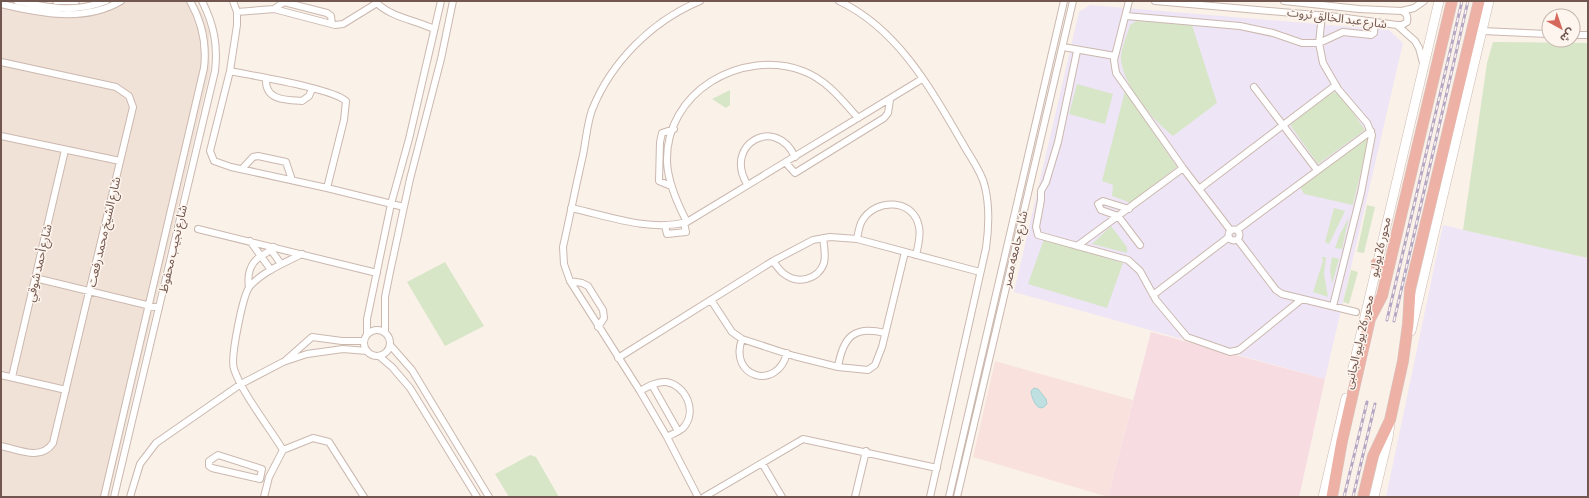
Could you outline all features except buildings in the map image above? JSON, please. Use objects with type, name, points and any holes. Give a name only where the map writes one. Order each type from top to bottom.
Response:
[{"type":"highway","name":"محور 26 يوليو","points":[[1332,497],[1350,396],[1370,318],[1382,296],[1452,1]]},
{"type":"highway","points":[[1364,497],[1373,456],[1390,420],[1403,361],[1408,324],[1410,288],[1425,247],[1479,1]]},
{"type":"highway","points":[[1376,264],[1389,267]]},
{"type":"main road","name":"محور 26 يوليو الجانبى","points":[[1323,497],[1350,396],[1376,264],[1439,1]]},
{"type":"main road","points":[[1425,247],[1489,1]]},
{"type":"main road","points":[[1374,497],[1388,438],[1390,420]]},
{"type":"street","points":[[17,1],[54,9],[76,8],[106,1]]},
{"type":"street","points":[[56,1],[76,1]]},
{"type":"street","points":[[1,4],[40,13],[72,14],[97,11],[121,1]]},
{"type":"street","name":"شارع نجيب محفوظ","points":[[104,497],[204,68],[206,53],[204,39],[201,25],[190,1]]},
{"type":"street","name":"شارع نجيب محفوظ","points":[[114,497],[215,71],[217,53],[216,37],[212,22],[202,1]]},
{"type":"street","points":[[233,1],[237,12],[230,71],[210,151],[216,163],[327,188],[404,208]]},
{"type":"street","points":[[367,351],[367,319],[391,204],[409,139],[441,1]]},
{"type":"street","points":[[453,1],[404,208],[385,297],[385,332],[388,336],[390,344],[412,370],[489,497]]},
{"type":"street","points":[[698,497],[667,437],[640,391],[570,281],[564,264],[563,247],[592,112],[603,87],[618,64],[644,36],[678,12],[700,1]]},
{"type":"street","points":[[839,1],[872,20],[901,48],[952,127],[985,185],[989,213],[989,228],[986,248],[971,322],[930,497]]},
{"type":"street","name":"شارع جامعه مصر","points":[[949,497],[1064,1]]},
{"type":"street","name":"شارع جامعه مصر","points":[[957,497],[1073,1]]},
{"type":"street","points":[[1129,1],[1115,56],[1115,68],[1122,84],[1232,233],[1234,241],[1238,240],[1276,290],[1282,294],[1356,312]]},
{"type":"street","name":"شارع عبد الخالق ثروت","points":[[1155,1],[1322,15],[1397,25],[1415,41],[1419,48],[1424,66]]},
{"type":"street","name":"شارع عبد الخالق ثروت","points":[[1284,1],[1359,10],[1402,11],[1414,8],[1424,1]]},
{"type":"street","points":[[274,9],[284,2],[297,4],[327,13],[331,16],[332,24]]},
{"type":"street","points":[[237,12],[274,9],[332,24],[343,24],[376,2],[392,14],[434,29]]},
{"type":"street","points":[[1397,25],[1402,25],[1407,22],[1408,18],[1406,13],[1402,11]]},
{"type":"street","points":[[1322,15],[1318,43],[1326,68],[1336,85],[1371,131],[1361,193],[1333,306]]},
{"type":"street","points":[[1126,16],[1240,26],[1273,33],[1302,43],[1318,43],[1343,32],[1371,35],[1374,33],[1375,22]]},
{"type":"street","points":[[1482,32],[1541,34]]},
{"type":"street","points":[[1063,47],[1077,51],[1115,56]]},
{"type":"street","points":[[1077,51],[1058,142],[1046,182],[1041,191],[1036,231],[1040,236],[1128,260],[1140,271],[1153,295],[1187,337],[1235,352],[1302,299]]},
{"type":"street","name":"شارع الشيخ محمد رفعت","points":[[1,62],[111,86],[125,92],[132,101],[133,107],[53,443],[49,449],[37,454],[1,446]]},
{"type":"street","points":[[665,226],[667,234],[686,232],[685,223],[671,186],[667,162],[669,143],[674,129],[689,102],[705,84],[723,74],[741,68],[762,65],[783,66],[803,71],[815,77],[837,94],[858,118]]},
{"type":"street","points":[[230,71],[312,89],[340,97],[347,103],[327,188]]},
{"type":"street","points":[[266,79],[268,92],[272,96],[302,101],[309,96],[312,89]]},
{"type":"street","points":[[571,208],[646,224],[665,226],[685,223],[747,184],[786,163],[890,100],[922,79]]},
{"type":"street","points":[[1199,189],[1284,126],[1336,85]]},
{"type":"street","points":[[1254,87],[1316,170]]},
{"type":"street","points":[[786,163],[795,173],[884,118],[888,113],[890,100]]},
{"type":"street","points":[[671,186],[660,181],[660,142],[662,134],[674,129]]},
{"type":"street","points":[[1153,295],[1232,233],[1371,131]]},
{"type":"street","points":[[1,136],[120,161]]},
{"type":"street","points":[[747,184],[742,175],[740,163],[746,146],[754,140],[764,136],[774,136],[783,140],[790,148],[794,157]]},
{"type":"street","points":[[409,139],[420,143]]},
{"type":"street","name":"شارع أحمد شوقي","points":[[12,377],[65,150]]},
{"type":"street","points":[[242,169],[251,158],[258,156],[286,162],[292,180]]},
{"type":"street","points":[[1077,246],[1183,168]]},
{"type":"street","points":[[1129,208],[1103,201],[1098,204],[1101,210],[1118,216],[1140,245]]},
{"type":"street","points":[[857,239],[862,221],[867,216],[882,206],[889,204],[898,205],[907,208],[918,220],[920,229],[916,255]]},
{"type":"street","points":[[198,229],[273,249],[302,254],[377,272]]},
{"type":"street","points":[[1232,233],[1240,236],[1238,240]]},
{"type":"street","points":[[618,358],[773,261],[804,244],[823,238],[840,237],[857,239],[980,272]]},
{"type":"street","points":[[773,261],[782,273],[795,279],[806,279],[817,274],[824,261],[823,238]]},
{"type":"street","points":[[250,242],[271,270]]},
{"type":"street","points":[[273,249],[260,256],[250,269],[249,287],[234,340],[232,358],[233,368],[241,384],[283,450]]},
{"type":"street","points":[[273,249],[281,264]]},
{"type":"street","points":[[711,300],[732,332],[742,339],[838,367],[868,370],[875,365],[882,347],[906,252]]},
{"type":"street","points":[[249,287],[271,270],[302,254]]},
{"type":"street","points":[[35,278],[159,308]]},
{"type":"street","points":[[570,281],[582,283],[588,286],[603,310],[604,318],[598,327]]},
{"type":"street","points":[[283,362],[312,337],[342,341],[366,338],[376,330],[385,332]]},
{"type":"street","points":[[838,367],[843,346],[852,335],[858,332],[874,330],[885,333]]},
{"type":"street","points":[[742,339],[739,348],[739,358],[743,367],[755,375],[770,375],[778,371],[784,363],[787,353]]},
{"type":"street","points":[[342,341],[343,349]]},
{"type":"street","points":[[130,497],[140,464],[156,443],[241,384],[283,362],[312,353],[343,349],[367,351],[373,356],[379,356],[388,351],[390,344]]},
{"type":"street","points":[[379,356],[392,367],[410,388],[477,497]]},
{"type":"street","points":[[1,375],[66,390]]},
{"type":"street","points":[[640,391],[652,385],[666,382],[682,390],[686,396],[689,404],[688,418],[683,428],[667,437]]},
{"type":"street","points":[[652,385],[678,431]]},
{"type":"street","points":[[264,497],[269,477],[283,450],[313,438],[326,440],[364,497]]},
{"type":"street","points":[[704,497],[803,439],[866,451],[937,468]]},
{"type":"street","points":[[855,497],[866,451]]},
{"type":"street","points":[[218,455],[262,469],[262,475],[259,479],[212,468],[209,466],[209,461],[218,455]]},
{"type":"street","points":[[762,463],[782,497]]},
{"type":"street","points":[[262,475],[269,477]]},
{"type":"shaded area","points":[[1,1],[36,1],[53,5],[76,4],[93,1],[195,1],[203,15],[209,31],[210,71],[109,497],[1,497]]},
{"type":"shaded area","points":[[1090,5],[1389,30],[1403,43],[1325,379],[1014,292],[1079,12]]},
{"type":"shaded area","points":[[1443,225],[1588,258],[1588,497],[1386,497]]},
{"type":"shaded area","points":[[1151,332],[1325,379],[1299,497],[1108,497]]},
{"type":"shaded area","points":[[995,361],[1133,400],[1108,497],[973,457]]},
{"type":"green space","points":[[1136,21],[1192,25],[1217,103],[1173,136],[1141,103],[1128,82],[1124,71],[1121,61],[1123,48],[1130,25]]},
{"type":"green space","points":[[1493,42],[1541,43],[1541,48],[1581,48],[1581,43],[1588,43],[1588,258],[1463,230],[1487,63]]},
{"type":"green space","points":[[1077,84],[1113,94],[1105,124],[1069,114]]},
{"type":"green space","points":[[730,90],[730,105],[726,108],[712,99]]},
{"type":"green space","points":[[1125,91],[1177,167],[1131,203],[1112,196],[1113,185],[1102,181]]},
{"type":"green space","points":[[1339,92],[1365,130],[1318,164],[1290,125],[1330,93]]},
{"type":"green space","points":[[1367,135],[1369,137],[1353,205],[1304,194],[1299,185]]},
{"type":"green space","points":[[1367,205],[1375,207],[1364,253],[1357,252]]},
{"type":"green space","points":[[1334,208],[1345,211],[1329,244],[1325,242]]},
{"type":"green space","points":[[1349,217],[1342,249],[1335,248],[1340,234]]},
{"type":"green space","points":[[1111,226],[1127,247],[1127,253],[1092,244]]},
{"type":"green space","points":[[1044,239],[1123,263],[1107,308],[1028,284]]},
{"type":"green space","points":[[1322,257],[1326,257],[1324,274],[1328,297],[1313,292],[1323,261]]},
{"type":"green space","points":[[1332,257],[1339,259],[1332,284],[1330,270]]},
{"type":"green space","points":[[445,262],[484,326],[445,346],[407,282]]},
{"type":"green space","points":[[1351,270],[1358,272],[1349,304],[1343,302]]},
{"type":"green space","points":[[530,455],[536,457],[559,497],[509,497],[495,474]]},
{"type":"water","points":[[1034,388],[1038,389],[1046,399],[1047,404],[1044,407],[1040,408],[1036,405],[1031,391]]},
{"type":"railway","points":[[1387,320],[1462,1]]},
{"type":"railway","points":[[1394,321],[1468,1]]},
{"type":"railway","points":[[1344,497],[1367,402]]},
{"type":"railway","points":[[1353,497],[1375,404]]}]
